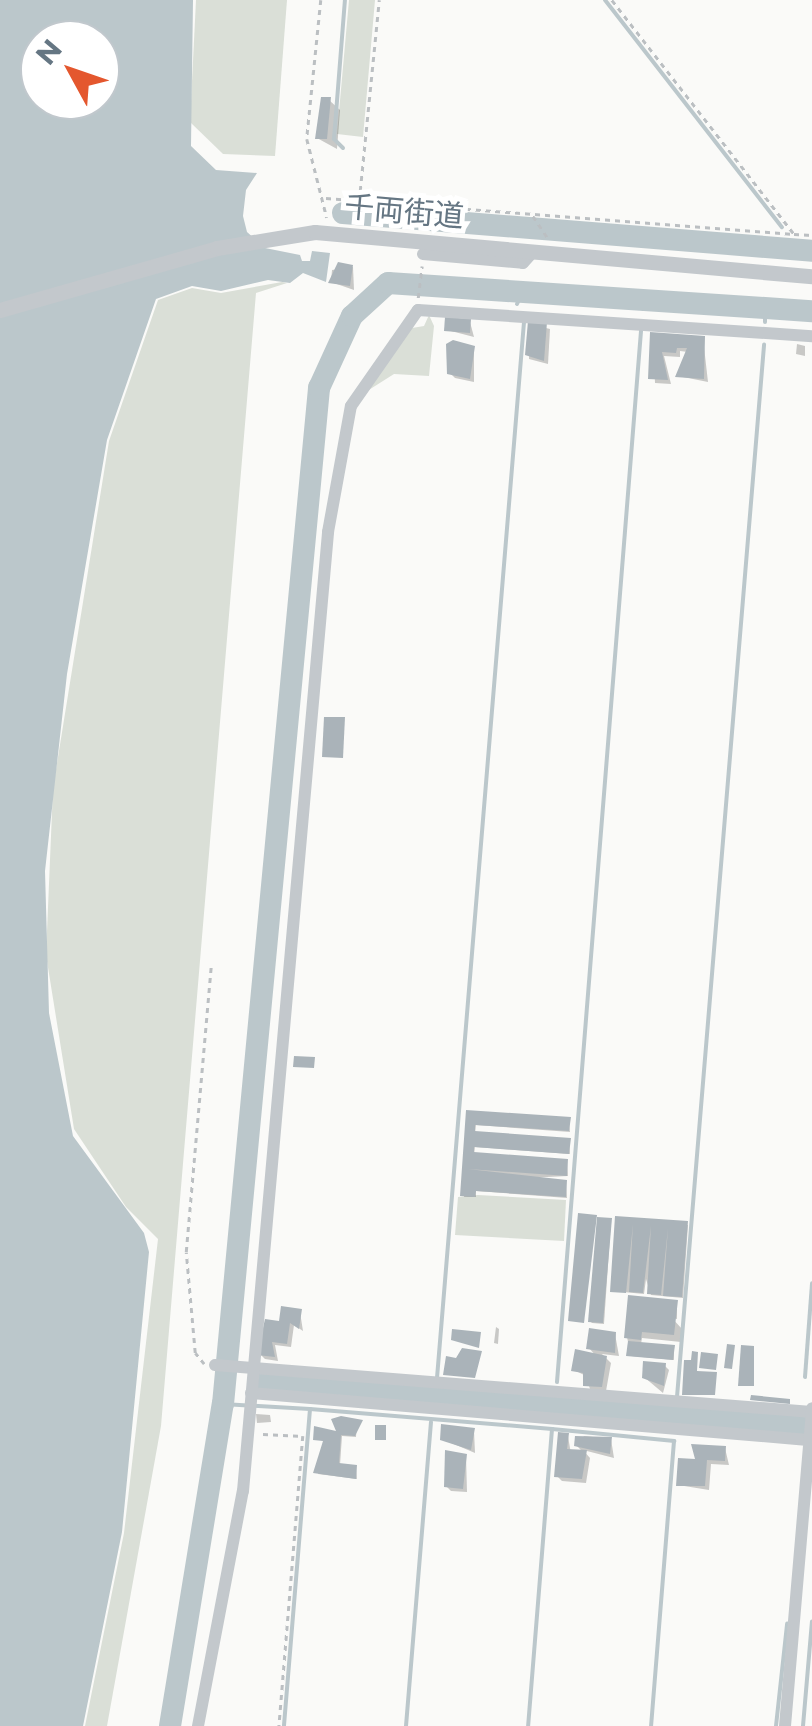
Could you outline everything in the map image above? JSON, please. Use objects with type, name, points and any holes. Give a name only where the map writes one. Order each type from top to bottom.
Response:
[{"type":"street","name":"千両街道","points":[[0,310],[250,240],[315,232],[812,276]]},
{"type":"street","points":[[423,256],[523,263],[532,253]]},
{"type":"street","points":[[198,1726],[237,1534],[248,1401],[246,1367],[331,499],[342,430],[358,391],[418,310],[812,336]]},
{"type":"street","points":[[215,1365],[812,1411],[785,1726]]},
{"type":"street","points":[[248,1401],[808,1440]]},
{"type":"path","points":[[321,0],[307,139],[326,198],[328,229]]},
{"type":"path","points":[[360,201],[379,0]]},
{"type":"path","points":[[612,0],[794,234]]},
{"type":"path","points":[[326,198],[812,235]]},
{"type":"path","points":[[534,216],[550,241]]},
{"type":"path","points":[[418,301],[423,256]]},
{"type":"path","points":[[211,966],[186,1270],[196,1362],[215,1365]]},
{"type":"path","points":[[246,1433],[303,1436],[280,1726]]},
{"type":"shaded area","points":[[0,0],[193,0],[191,146],[216,170],[257,173],[246,190],[243,216],[247,232],[265,248],[300,255],[302,261],[310,261],[312,251],[330,253],[326,282],[303,273],[290,283],[268,280],[221,291],[192,286],[156,299],[107,440],[67,674],[45,871],[49,1013],[73,1136],[144,1233],[149,1252],[122,1532],[83,1726],[0,1726]]},
{"type":"shaded area","points":[[196,0],[287,0],[275,156],[223,154],[190,122]]},
{"type":"shaded area","points":[[349,0],[375,0],[363,137],[337,134]]},
{"type":"shaded area","points":[[287,283],[256,293],[161,1426],[107,1726],[85,1726],[124,1533],[158,1239],[126,1207],[74,1129],[46,955],[53,788],[109,441],[158,300],[192,288],[221,293]]},
{"type":"shaded area","points":[[429,315],[434,326],[429,376],[394,374],[364,393],[406,329],[424,326]]},
{"type":"shaded area","points":[[458,1197],[566,1200],[564,1241],[455,1235]]},
{"type":"building","points":[[321,97],[331,97],[327,139],[315,139]]},
{"type":"building","points":[[338,262],[353,265],[350,286],[328,283]]},
{"type":"building","points":[[445,317],[471,319],[470,333],[444,331]]},
{"type":"building","points":[[528,321],[547,322],[544,361],[525,355]]},
{"type":"building","points":[[650,332],[705,336],[704,379],[675,377],[687,348],[677,348],[676,353],[662,352],[668,380],[648,379]]},
{"type":"building","points":[[453,340],[475,346],[470,379],[447,374],[446,344]]},
{"type":"building","points":[[324,717],[345,717],[343,758],[322,757]]},
{"type":"building","points":[[294,1056],[315,1057],[314,1068],[293,1067]]},
{"type":"building","points":[[466,1110],[571,1117],[569,1131],[475,1125],[475,1131],[571,1138],[569,1154],[474,1147],[474,1152],[568,1159],[567,1176],[468,1169],[567,1180],[566,1197],[476,1191],[475,1197],[460,1196]]},
{"type":"building","points":[[578,1213],[597,1215],[584,1323],[568,1321]]},
{"type":"building","points":[[615,1216],[688,1221],[682,1297],[663,1296],[668,1228],[661,1295],[647,1294],[651,1226],[643,1293],[629,1292],[633,1224],[626,1293],[610,1292]]},
{"type":"building","points":[[597,1217],[612,1218],[603,1323],[588,1322]]},
{"type":"building","points":[[628,1295],[678,1300],[674,1335],[642,1332],[641,1340],[624,1338]]},
{"type":"building","points":[[281,1306],[302,1309],[299,1329],[290,1323],[287,1344],[272,1342],[275,1357],[257,1355],[265,1319],[279,1321]]},
{"type":"building","points":[[589,1328],[616,1332],[615,1353],[586,1349]]},
{"type":"building","points":[[452,1329],[481,1332],[479,1348],[451,1340]]},
{"type":"building","points":[[628,1341],[675,1345],[673,1360],[626,1356]]},
{"type":"building","points":[[727,1344],[735,1345],[732,1369],[724,1368]]},
{"type":"building","points":[[741,1345],[754,1346],[754,1386],[738,1386]]},
{"type":"building","points":[[462,1348],[482,1351],[475,1378],[443,1375],[446,1356],[456,1358]]},
{"type":"building","points":[[575,1349],[607,1356],[602,1387],[583,1386],[583,1373],[571,1371]]},
{"type":"building","points":[[692,1351],[698,1352],[697,1371],[717,1372],[715,1395],[682,1395],[684,1360],[691,1360]]},
{"type":"building","points":[[701,1352],[718,1354],[716,1370],[699,1368]]},
{"type":"building","points":[[643,1361],[666,1363],[664,1386],[642,1378]]},
{"type":"building","points":[[751,1395],[790,1399],[790,1404],[750,1400]]},
{"type":"building","points":[[341,1416],[363,1420],[355,1436],[341,1435],[339,1463],[357,1465],[356,1479],[313,1473],[323,1441],[313,1440],[314,1426],[336,1431],[331,1419]]},
{"type":"building","points":[[441,1424],[475,1428],[471,1450],[440,1440]]},
{"type":"building","points":[[375,1425],[386,1425],[386,1440],[375,1440]]},
{"type":"building","points":[[558,1432],[569,1433],[567,1449],[587,1450],[582,1479],[554,1477]]},
{"type":"building","points":[[575,1436],[612,1437],[610,1454],[574,1446]]},
{"type":"building","points":[[691,1444],[726,1446],[725,1461],[707,1460],[705,1486],[676,1486],[678,1458],[695,1459]]},
{"type":"building","points":[[445,1450],[467,1454],[463,1489],[444,1487]]},
{"type":"waterway","points":[[343,148],[334,139],[345,0]]},
{"type":"waterway","points":[[605,0],[782,227]]},
{"type":"waterway","points":[[343,213],[812,251]]},
{"type":"waterway","points":[[780,244],[780,249]]},
{"type":"waterway","points":[[170,1726],[223,1404],[319,388],[352,316],[388,283],[812,311]]},
{"type":"waterway","points":[[517,304],[524,289]]},
{"type":"waterway","points":[[643,309],[644,298]]},
{"type":"waterway","points":[[765,308],[765,322]]},
{"type":"waterway","points":[[437,1378],[524,322]]},
{"type":"waterway","points":[[557,1382],[641,330]]},
{"type":"waterway","points":[[677,1397],[764,345]]},
{"type":"waterway","points":[[805,1377],[812,1283]]},
{"type":"waterway","points":[[259,1384],[803,1427]]},
{"type":"waterway","points":[[554,1401],[554,1407]]},
{"type":"waterway","points":[[223,1404],[310,1409],[284,1726]]},
{"type":"waterway","points":[[310,1409],[552,1429],[528,1726]]},
{"type":"waterway","points":[[675,1416],[676,1411]]},
{"type":"waterway","points":[[798,1421],[798,1426]]},
{"type":"waterway","points":[[406,1726],[431,1422]]},
{"type":"waterway","points":[[552,1429],[674,1441],[651,1726]]},
{"type":"waterway","points":[[803,1726],[812,1621]]},
{"type":"waterway","points":[[776,1726],[787,1624]]}]
